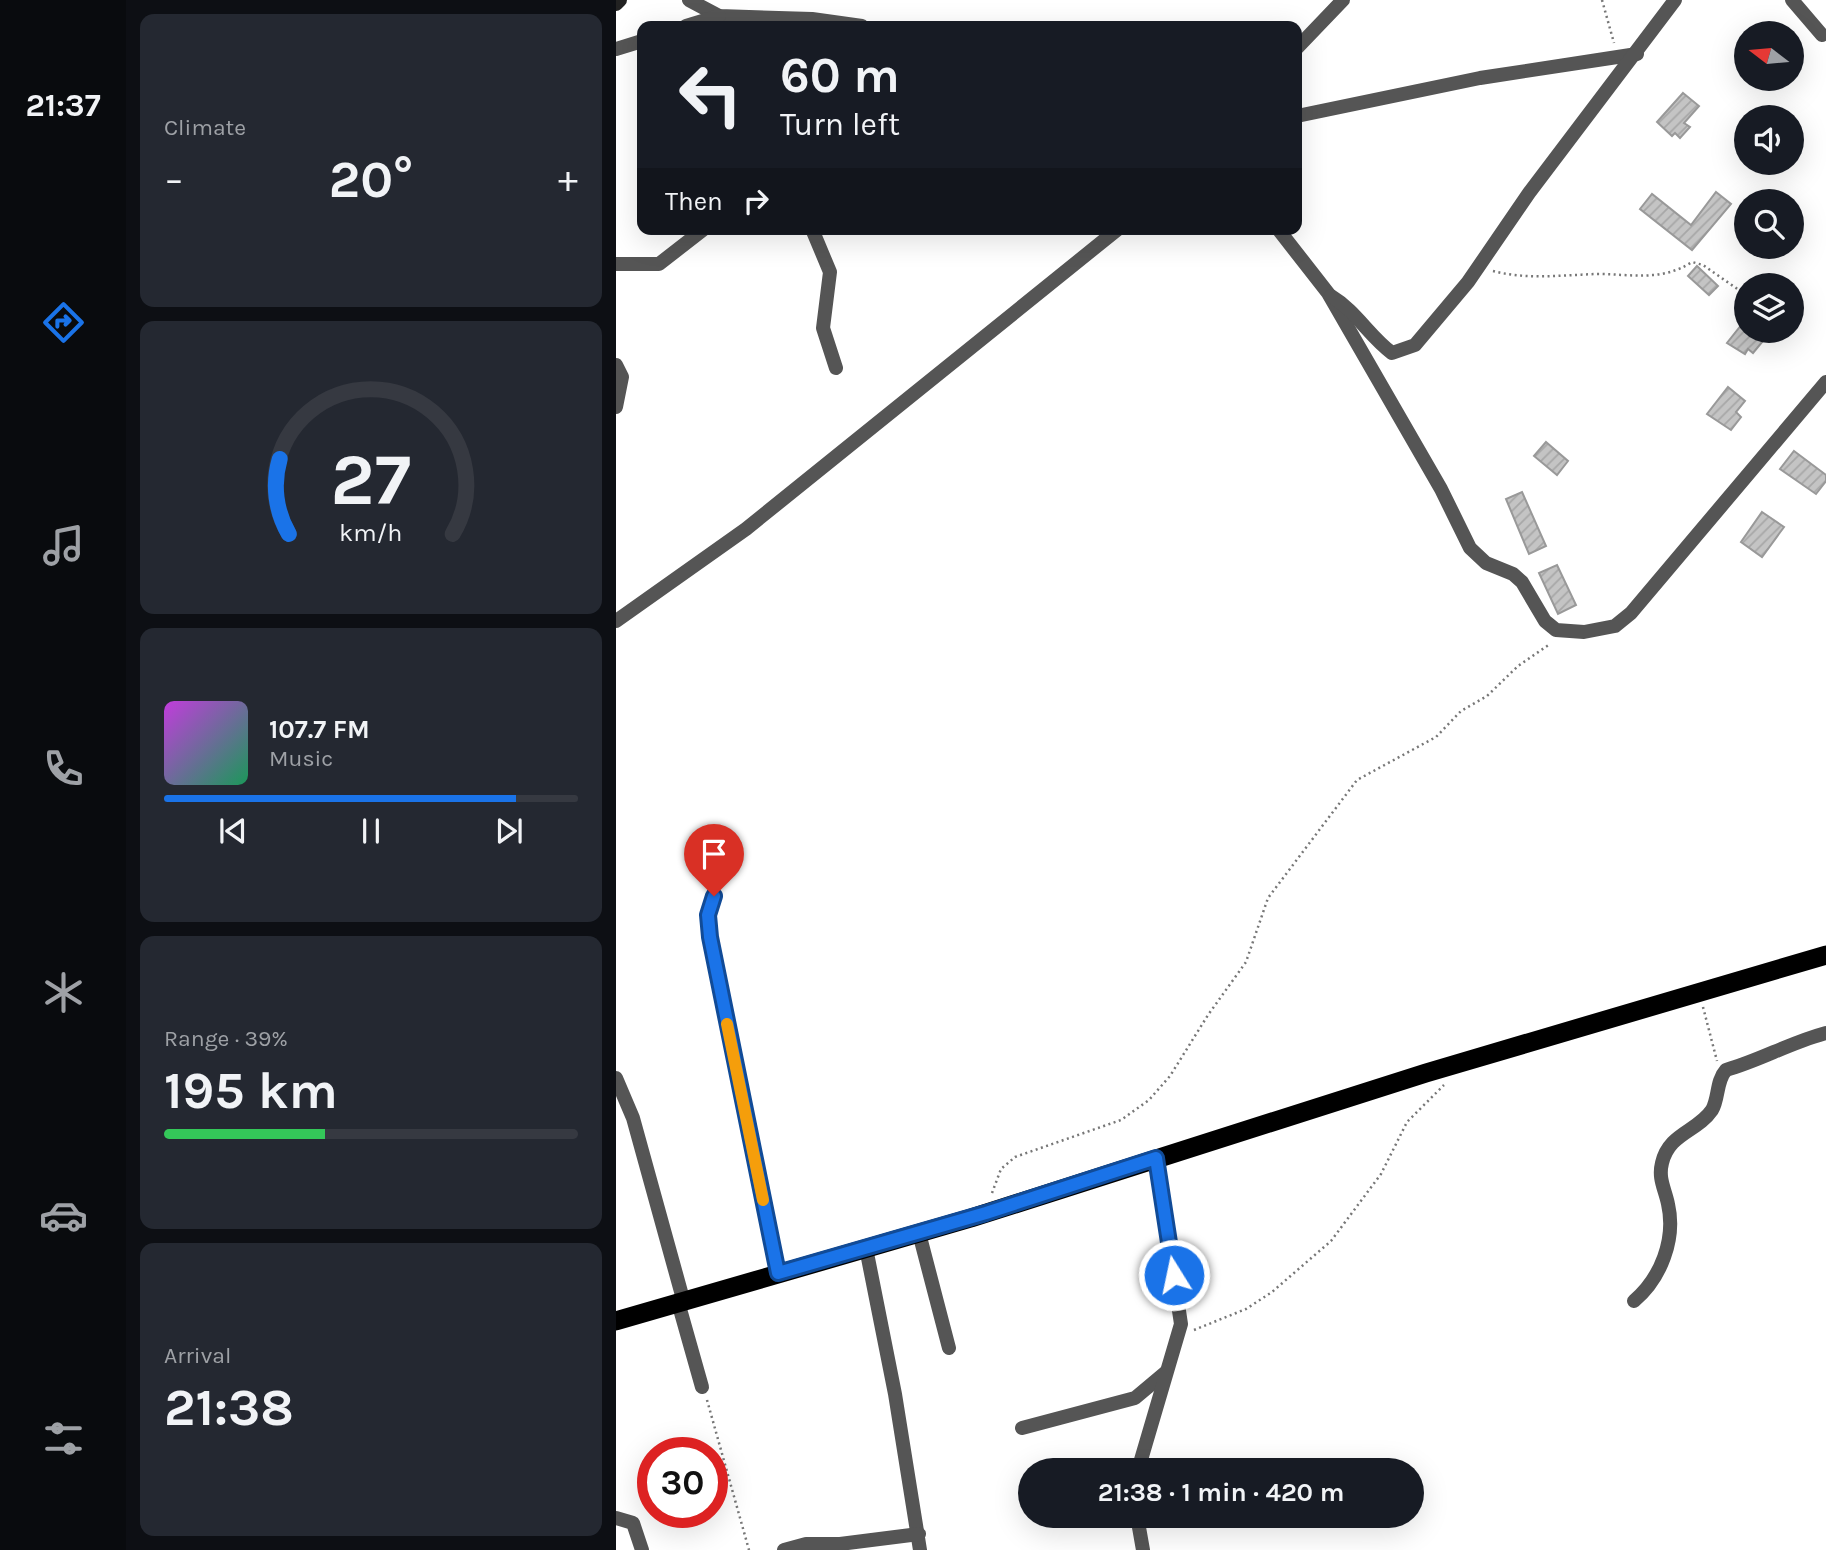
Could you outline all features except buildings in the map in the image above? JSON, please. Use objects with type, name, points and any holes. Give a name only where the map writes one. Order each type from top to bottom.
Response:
[{"type":"highway","points":[[616,1321],[986,1213],[1464,1062],[1826,955]]},
{"type":"main road","points":[[616,4],[620,0]]},
{"type":"street","points":[[689,0],[711,21],[826,21]]},
{"type":"street","points":[[1302,43],[1343,0]]},
{"type":"street","points":[[1328,293],[1346,305],[1379,343],[1392,353],[1402,352],[1415,345],[1480,267],[1529,193],[1630,56],[1675,0]]},
{"type":"street","points":[[1792,0],[1822,35]]},
{"type":"street","points":[[616,49],[637,43]]},
{"type":"street","points":[[1302,115],[1480,78],[1630,56]]},
{"type":"street","points":[[616,264],[659,264],[696,235]]},
{"type":"street","points":[[815,235],[830,272],[823,328],[836,368]]},
{"type":"street","points":[[616,621],[746,529],[1111,235]]},
{"type":"street","points":[[1283,235],[1328,293],[1441,489],[1470,548],[1486,563],[1513,574],[1550,626],[1567,632],[1615,626],[1632,613],[1826,382]]},
{"type":"street","points":[[616,365],[622,377],[616,407]]},
{"type":"street","points":[[1634,1301],[1659,1271],[1670,1233],[1669,1207],[1660,1177],[1667,1149],[1675,1138],[1709,1114],[1717,1101],[1722,1074],[1755,1062],[1790,1043],[1826,1033]]},
{"type":"street","points":[[616,1078],[633,1118],[702,1387]]},
{"type":"street","points":[[1142,1458],[1181,1324],[1156,1158]]},
{"type":"street","points":[[919,1233],[949,1348]]},
{"type":"street","points":[[866,1248],[920,1550]]},
{"type":"street","points":[[1022,1428],[1135,1398],[1169,1368]]},
{"type":"street","points":[[616,1518],[632,1523],[642,1550]]},
{"type":"street","points":[[1139,1528],[1143,1550]]},
{"type":"street","points":[[784,1550],[806,1544],[840,1544],[919,1534]]},
{"type":"lane","points":[[714,896],[708,915],[710,937],[778,1273]]},
{"type":"path","points":[[1602,0],[1614,43],[1630,56]]},
{"type":"path","points":[[1480,267],[1517,276],[1601,274],[1635,278],[1678,271],[1692,262],[1703,265],[1734,287]]},
{"type":"path","points":[[986,1213],[994,1184],[1007,1162],[1121,1120],[1149,1100],[1170,1076],[1208,1015],[1246,962],[1268,898],[1357,779],[1436,737],[1461,710],[1487,696],[1518,666],[1567,632]]},
{"type":"path","points":[[1696,993],[1708,1016],[1722,1074]]},
{"type":"path","points":[[1177,1337],[1247,1309],[1281,1285],[1332,1241],[1381,1174],[1407,1122],[1464,1062]]},
{"type":"path","points":[[702,1387],[750,1550]]},
{"type":"slow traffic","points":[[727,1024],[763,1200]]},
{"type":"route","points":[[714,896],[708,915],[710,937],[778,1273],[986,1213],[1156,1158],[1174,1275]]}]
